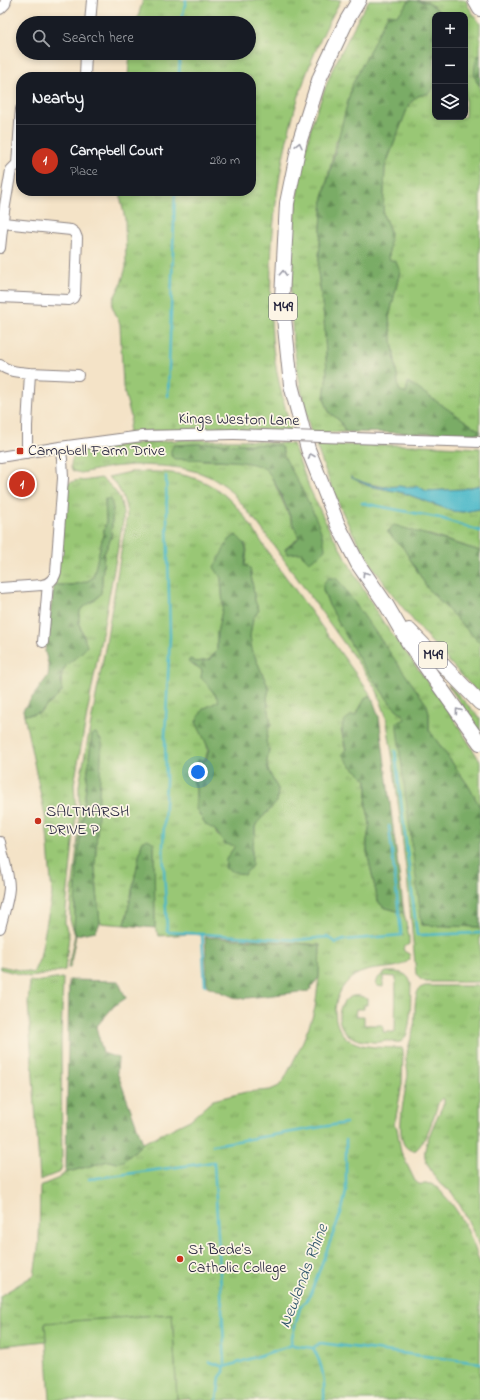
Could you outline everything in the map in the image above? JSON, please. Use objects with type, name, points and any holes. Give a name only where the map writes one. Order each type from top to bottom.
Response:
[{"type":"highway","name":"M49","points":[[359,0],[347,20],[320,77],[300,140],[287,203],[282,298],[291,385],[308,449],[338,524],[358,564],[387,606],[480,704]]},
{"type":"highway","points":[[475,0],[480,9]]},
{"type":"highway","points":[[387,606],[408,642],[480,743]]},
{"type":"street","points":[[0,9],[5,4],[6,0]]},
{"type":"street","points":[[91,16],[92,0]]},
{"type":"street","points":[[85,72],[86,60]]},
{"type":"street","points":[[0,248],[2,223],[11,170],[16,166]]},
{"type":"street","points":[[0,297],[70,300],[73,298],[75,294],[77,238],[75,233],[71,230],[2,223]]},
{"type":"street","points":[[0,365],[12,371],[78,375]]},
{"type":"street","points":[[27,453],[30,373]]},
{"type":"street","name":"Kings Weston Lane","points":[[0,457],[142,436],[187,434],[234,434],[480,442]]},
{"type":"street","points":[[0,588],[42,586],[52,580],[56,572],[62,478],[62,459],[60,447]]},
{"type":"street","points":[[43,642],[48,583]]},
{"type":"street","points":[[0,842],[9,888],[0,928]]},
{"type":"green space","points":[[143,0],[341,0],[321,38],[305,79],[292,120],[282,163],[275,207],[271,294],[272,337],[277,373],[291,432],[250,430],[169,430],[128,433],[131,417],[123,387],[120,324],[112,306],[126,267],[125,219],[121,196],[256,196],[256,72],[128,72],[129,60],[256,60],[256,16],[138,16]]},
{"type":"green space","points":[[369,0],[410,0],[398,15],[336,142],[323,198],[318,272],[324,318],[327,374],[324,398],[329,412],[341,422],[345,432],[311,433],[303,400],[293,342],[291,303],[291,244],[299,182],[312,123],[332,70]]},
{"type":"green space","points":[[410,0],[428,2],[440,12],[432,12],[432,90],[429,93],[418,96],[409,104],[385,167],[383,214],[390,231],[389,259],[396,262],[400,271],[389,318],[399,390],[406,394],[408,382],[480,431],[480,434],[345,432],[341,422],[329,412],[324,398],[327,374],[324,318],[318,272],[323,198],[352,85],[388,14],[398,15]]},
{"type":"green space","points":[[417,0],[466,0],[468,6],[480,24],[480,55],[477,57],[476,81],[480,86],[480,431],[408,383],[406,394],[399,390],[389,318],[400,271],[389,259],[390,231],[383,214],[385,167],[409,104],[418,96],[429,93],[432,90],[432,120],[468,120],[468,12],[440,12],[428,2]]},
{"type":"green space","points":[[480,55],[480,86],[477,83],[474,72],[477,57]]},
{"type":"green space","points":[[177,440],[243,440],[293,444],[309,487],[328,527],[366,594],[383,622],[446,706],[480,761],[480,807],[468,785],[429,730],[429,713],[427,705],[395,661],[323,590],[329,605],[362,664],[391,704],[405,718],[422,925],[480,927],[480,982],[426,982],[420,979],[416,974],[407,877],[386,716],[377,691],[366,674],[259,525],[227,487],[215,479],[198,472],[181,468],[133,465],[111,467],[81,473],[73,471],[71,468],[76,454],[83,451]],"holes":[[[214,443],[278,445],[282,448],[284,456],[315,519],[287,554],[285,549],[299,538],[269,472],[265,468],[257,464],[238,461],[202,460],[174,445]]]},
{"type":"green space","points":[[214,443],[278,445],[282,448],[284,456],[309,503],[320,529],[325,550],[320,555],[309,562],[300,553],[287,554],[285,549],[299,538],[279,490],[265,469],[258,465],[235,461],[174,459],[171,456],[171,450],[174,445]]},
{"type":"green space","points":[[316,445],[422,445],[480,448],[480,485],[463,489],[426,491],[418,486],[413,488],[398,486],[386,487],[360,482],[356,479],[359,482],[369,486],[404,493],[452,511],[463,512],[480,509],[480,551],[430,535],[387,532],[404,549],[428,589],[480,643],[480,695],[412,619],[396,599],[367,557],[343,513]]},
{"type":"green space","points":[[131,472],[177,474],[199,480],[213,487],[224,495],[235,505],[253,528],[270,555],[371,695],[366,697],[356,715],[341,730],[349,764],[367,780],[366,804],[370,824],[367,840],[367,852],[378,901],[383,907],[404,913],[409,936],[409,944],[403,948],[404,951],[409,954],[410,959],[404,964],[363,972],[355,976],[344,985],[340,992],[335,1012],[337,1024],[342,1033],[357,1044],[377,1047],[402,1048],[402,1084],[394,1124],[397,1128],[401,1152],[415,1181],[419,1184],[431,1184],[435,1186],[456,1209],[470,1235],[480,1264],[480,1400],[177,1399],[172,1314],[45,1323],[46,1341],[0,1346],[0,1296],[34,1275],[39,1243],[40,1186],[59,1178],[65,1173],[108,1161],[117,1163],[131,1155],[143,1143],[190,1120],[213,1100],[246,1092],[270,1090],[279,1086],[285,1078],[301,1046],[311,1021],[315,1008],[319,977],[320,945],[190,934],[159,936],[155,928],[154,843],[142,842],[125,925],[100,923],[95,868],[99,787],[92,734],[77,866],[74,930],[76,935],[70,968],[68,968],[75,935],[70,920],[70,911],[79,829],[79,786],[105,649],[127,516],[122,494],[116,484],[108,477]],"holes":[[[245,543],[247,550],[245,565],[250,568],[255,601],[259,610],[253,618],[250,636],[252,650],[269,689],[267,698],[271,724],[268,730],[266,742],[269,749],[267,762],[268,770],[278,789],[277,802],[255,827],[252,859],[226,859],[235,846],[217,835],[215,830],[196,809],[196,788],[192,776],[204,761],[208,750],[205,739],[196,722],[203,709],[219,701],[209,686],[201,678],[202,670],[190,659],[196,662],[209,660],[217,650],[217,633],[223,606],[221,578]]]},
{"type":"green space","points":[[101,478],[115,491],[121,501],[123,521],[74,784],[76,814],[65,919],[69,936],[65,970],[30,977],[0,969],[0,966],[33,973],[40,958],[52,894],[46,820],[24,715],[39,713],[62,692],[61,678],[64,668],[71,660],[82,652],[85,638],[79,624],[79,615],[81,609],[96,599],[101,593],[104,554],[111,538],[113,508],[105,499],[106,522],[93,578],[79,584],[54,585],[57,578],[67,484],[81,480]]},
{"type":"green space","points":[[105,499],[111,499],[113,508],[111,538],[104,554],[101,593],[96,599],[81,609],[79,615],[79,624],[87,646],[67,664],[64,669],[61,682],[62,692],[39,713],[24,715],[23,710],[48,676],[49,668],[45,651],[54,585],[79,584],[93,578],[106,522]]},
{"type":"green space","points":[[394,525],[480,551],[480,643],[428,589],[404,549],[387,532]]},
{"type":"green space","points":[[236,535],[243,542],[246,548],[245,565],[250,568],[255,601],[259,610],[253,618],[250,636],[252,650],[269,689],[267,698],[271,724],[268,730],[266,742],[269,749],[267,762],[268,770],[278,789],[277,802],[255,827],[252,848],[252,866],[244,875],[225,868],[226,859],[235,846],[225,844],[215,830],[206,825],[196,809],[196,788],[192,777],[198,760],[206,760],[209,749],[196,722],[203,709],[219,701],[209,686],[201,678],[202,670],[188,661],[190,659],[196,662],[209,660],[217,650],[217,633],[223,606],[221,578],[214,567],[229,540]]},
{"type":"green space","points":[[328,578],[336,578],[342,585],[427,705],[429,713],[429,730],[468,785],[480,807],[480,927],[422,925],[397,729],[397,722],[404,720],[405,718],[391,704],[362,664],[329,605],[323,590],[323,584]]},
{"type":"green space","points":[[448,685],[480,718],[480,732]]},
{"type":"green space","points":[[371,695],[379,717],[404,913],[383,907],[378,901],[367,852],[367,840],[370,824],[366,804],[367,780],[349,764],[342,754],[346,749],[342,728],[343,723],[350,717],[356,715],[366,697]]},
{"type":"green space","points":[[96,733],[102,742],[95,868],[100,923],[96,931],[76,935],[74,930],[77,866],[92,734]]},
{"type":"green space","points":[[148,839],[154,843],[155,928],[125,925],[142,842]]},
{"type":"green space","points":[[205,937],[320,945],[319,977],[309,991],[238,999],[207,986]]},
{"type":"green space","points":[[386,972],[398,972],[405,974],[410,980],[411,1006],[409,1025],[404,1039],[400,1042],[376,1042],[364,1041],[351,1037],[343,1030],[340,1021],[340,1011],[343,1003],[349,998],[357,996],[367,999],[367,1005],[364,1005],[364,1009],[356,1009],[355,1016],[364,1016],[364,1025],[383,1025],[383,1032],[395,1032],[396,977],[383,976],[383,987],[376,984],[378,978]]},
{"type":"green space","points":[[63,978],[61,1041],[62,1166],[60,1172],[40,1180],[28,1003],[30,981],[34,982]]},
{"type":"green space","points":[[69,980],[118,981],[126,998],[114,1006],[96,1027],[103,1053],[118,1058],[117,1072],[143,1143],[124,1161],[117,1163],[108,1161],[65,1173],[66,1169]]},
{"type":"green space","points":[[425,986],[480,986],[480,1248],[468,1220],[456,1199],[451,1192],[438,1182],[425,1157],[428,1138],[444,1103],[444,1099],[442,1098],[439,1101],[433,1120],[424,1140],[416,1150],[408,1148],[403,1142],[401,1119],[408,1074],[406,1061],[415,1022],[416,995],[420,988]]},
{"type":"green space","points":[[172,1314],[177,1399],[50,1400],[45,1323]]},
{"type":"water","points":[[350,477],[368,484],[382,487],[399,486],[411,488],[418,486],[426,491],[463,489],[480,485],[480,509],[463,512],[452,511],[404,493],[369,486]]},
{"type":"waterway","points":[[183,16],[186,0]]},
{"type":"waterway","points":[[179,72],[180,60]]},
{"type":"waterway","points":[[168,396],[175,196]]},
{"type":"waterway","points":[[166,476],[170,636],[165,737],[166,780],[163,848],[167,930],[169,932],[298,940],[327,937],[336,943],[344,940],[402,935],[389,826]]},
{"type":"waterway","points":[[362,503],[440,518],[480,531]]},
{"type":"waterway","points":[[395,751],[417,935],[480,933]]},
{"type":"waterway","points":[[202,934],[205,985]]},
{"type":"waterway","points":[[213,1145],[346,1123]]},
{"type":"waterway","name":"Newlands Rhine","points":[[324,1400],[323,1373],[313,1348],[292,1345],[291,1341],[300,1308],[310,1295],[342,1210],[346,1192],[346,1140]]},
{"type":"waterway","points":[[89,1179],[214,1162],[225,1364],[224,1372],[220,1377],[217,1400]]},
{"type":"waterway","points":[[313,1348],[320,1343],[480,1363]]},
{"type":"waterway","points":[[210,1362],[225,1367],[292,1345]]},
{"type":"place","name":"Campbell Farm Drive","points":[[20,451]]},
{"type":"place","name":"Campbell Court","points":[[22,484]]},
{"type":"place","name":"SALTMARSH DRIVE P","points":[[38,821]]},
{"type":"place","name":"St Bede's Catholic College","points":[[180,1259]]}]
